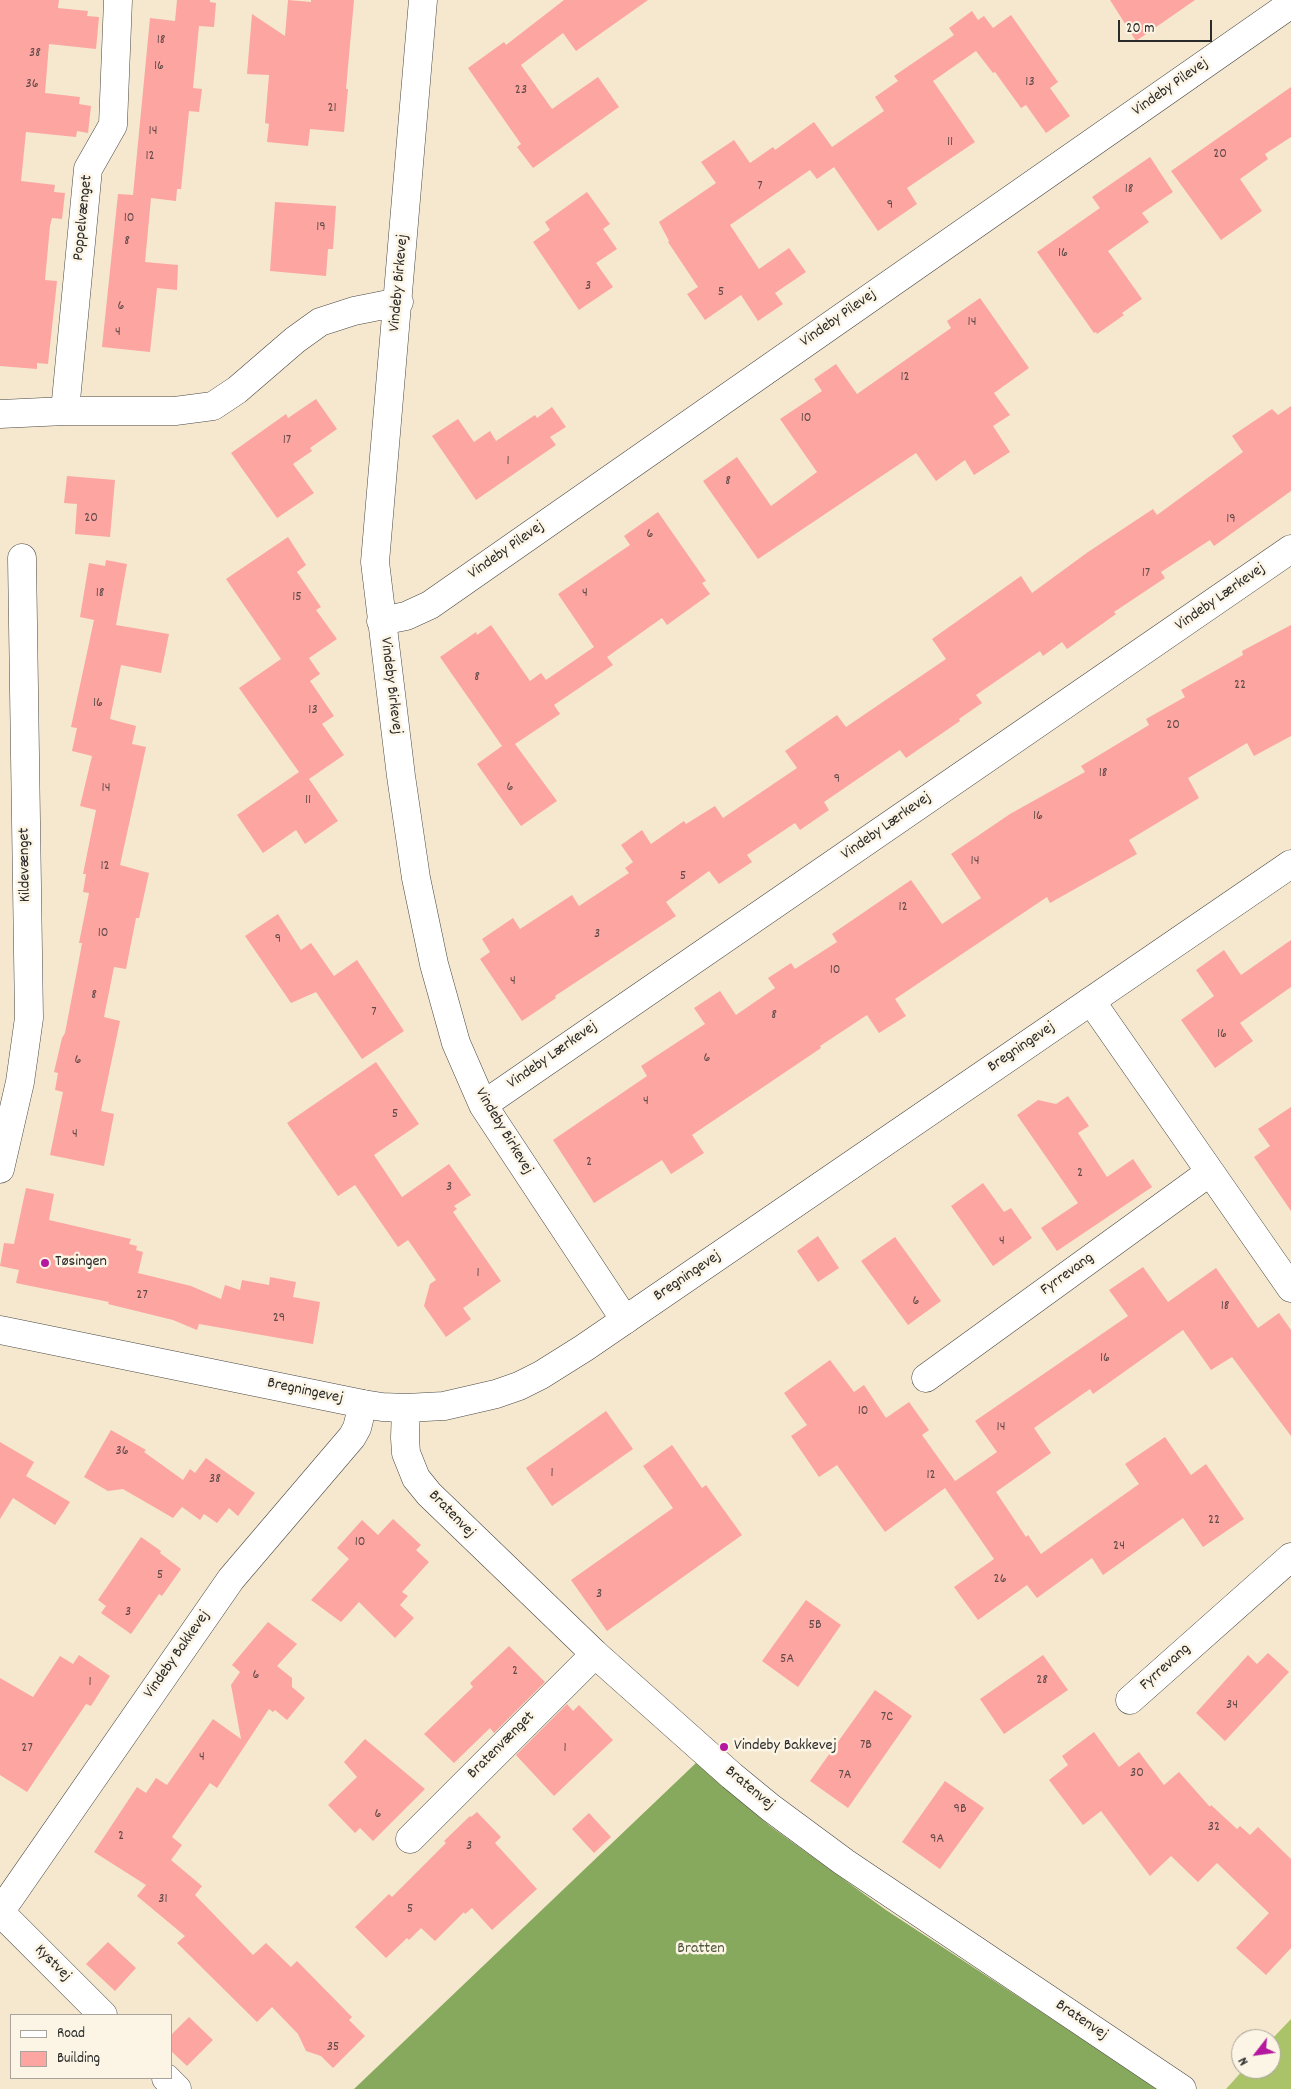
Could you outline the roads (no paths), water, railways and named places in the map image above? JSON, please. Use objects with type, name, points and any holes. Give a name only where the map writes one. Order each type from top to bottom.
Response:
[{"type":"street","name":"Poppelvænget","points":[[65,411],[88,169],[113,125],[118,0]]},
{"type":"street","name":"Vindeby Birkevej","points":[[423,0],[399,302],[375,546],[381,621],[401,776],[420,897],[434,964],[456,1043],[482,1105],[625,1320]]},
{"type":"street","name":"Vindeby Pilevej","points":[[381,621],[406,616],[430,605],[1291,4]]},
{"type":"street","points":[[0,414],[65,411],[176,411],[213,406],[237,390],[295,340],[320,322],[354,311],[399,302]]},
{"type":"street","name":"Vindeby Lærkevej","points":[[482,1105],[1291,549]]},
{"type":"street","name":"Kildevænget","points":[[0,1169],[20,1082],[29,1018],[22,558]]},
{"type":"street","name":"Bregningevej","points":[[0,1330],[363,1404],[406,1408],[444,1406],[468,1402],[520,1386],[541,1375],[625,1320],[1291,864]]},
{"type":"street","points":[[1091,1001],[1291,1288]]},
{"type":"street","name":"Fyrrevang","points":[[926,1378],[1210,1172]]},
{"type":"street","name":"Vindeby Bakkevej","points":[[0,1912],[231,1579],[352,1437],[357,1428],[363,1404]]},
{"type":"street","name":"Bratenvej","points":[[406,1408],[404,1438],[406,1453],[416,1478],[450,1515],[595,1654],[732,1776],[844,1862],[1182,2089]]},
{"type":"street","name":"Fyrrevang","points":[[1130,1700],[1291,1557]]},
{"type":"street","name":"Bratenvænget","points":[[410,1839],[595,1654]]},
{"type":"street","name":"Kystvej","points":[[0,1912],[103,2014]]},
{"type":"street","points":[[167,2079],[177,2089]]},
{"type":"place","name":"Tøsingen","points":[[45,1263]]},
{"type":"place","name":"Vindeby Bakkevej","points":[[724,1747]]},
{"type":"park label","name":"Bratten","points":[[701,1950]]}]
